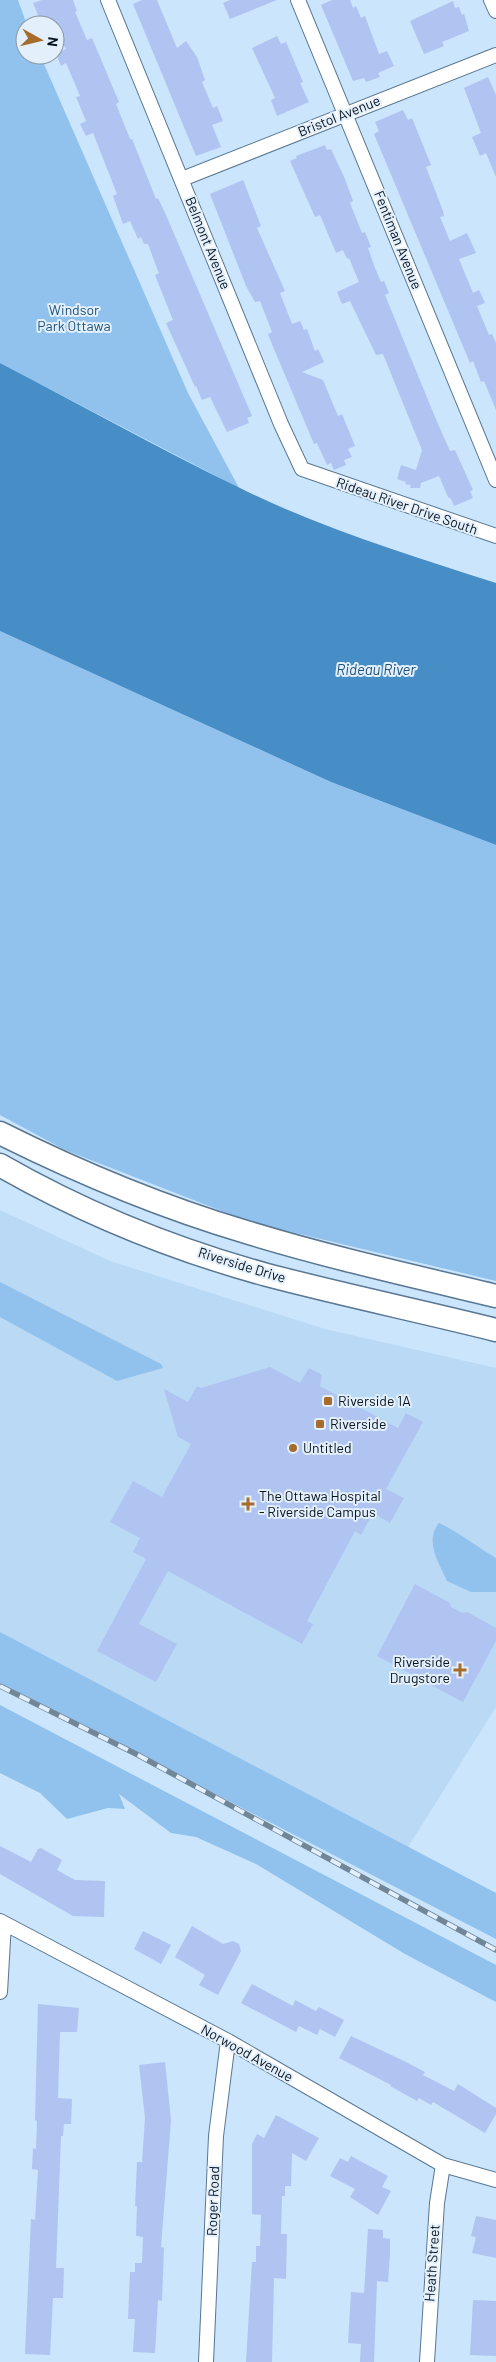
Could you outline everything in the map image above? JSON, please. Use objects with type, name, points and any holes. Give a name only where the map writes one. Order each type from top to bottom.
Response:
[{"type":"main road","points":[[0,1133],[42,1154],[216,1222],[354,1262],[496,1296]]},
{"type":"main road","name":"Riverside Drive","points":[[0,1166],[54,1195],[116,1222],[229,1263],[267,1275],[496,1330]]},
{"type":"street","name":"Belmont Avenue","points":[[108,0],[289,442],[302,469],[319,476]]},
{"type":"street","name":"Fentiman Avenue","points":[[298,0],[496,480]]},
{"type":"street","points":[[491,0],[496,11]]},
{"type":"street","name":"Bristol Avenue","points":[[182,179],[496,54]]},
{"type":"street","name":"Rideau River Drive South","points":[[319,476],[496,536]]},
{"type":"street","points":[[0,1992],[2,1922]]},
{"type":"street","name":"Norwood Avenue","points":[[2,1922],[228,2041],[443,2165],[496,2180]]},
{"type":"street","name":"Roger Road","points":[[206,2362],[216,2136],[228,2041]]},
{"type":"street","name":"Heath Street","points":[[427,2362],[436,2203],[443,2165]]},
{"type":"shaded area","name":"The Ottawa Hospital - Riverside Campus","points":[[0,1210],[110,1261],[325,1329],[496,1368],[496,1707],[408,1847],[171,1732],[0,1640]]},
{"type":"green space","name":"Windsor Park Ottawa","points":[[0,0],[18,0],[23,15],[15,15],[15,65],[44,65],[188,393],[239,488],[0,363]]},
{"type":"green space","points":[[0,631],[331,782],[496,845],[496,1281],[250,1222],[65,1150],[0,1115]]},
{"type":"green space","points":[[0,1282],[161,1364],[163,1368],[117,1381],[0,1317]]},
{"type":"green space","points":[[439,1523],[496,1558],[496,1592],[471,1592],[447,1581],[434,1552],[433,1545],[433,1537]]},
{"type":"green space","points":[[0,1632],[496,1893],[496,1939],[0,1683]]},
{"type":"green space","points":[[0,1705],[496,1965],[496,2002],[405,1954],[256,1864],[196,1837],[171,1833],[119,1794],[125,1809],[108,1808],[67,1819],[40,1793],[0,1773]]},
{"type":"water","name":"Rideau River","points":[[0,363],[178,457],[269,502],[365,540],[496,583],[496,845],[331,782],[0,631]]},
{"type":"building","points":[[42,0],[73,0],[77,11],[75,12],[87,40],[92,38],[119,102],[116,104],[130,139],[132,139],[156,199],[158,198],[166,215],[252,416],[247,418],[249,423],[227,432],[210,397],[202,400],[195,387],[166,323],[173,320],[155,275],[159,273],[148,244],[144,244],[141,237],[138,239],[130,221],[123,224],[113,196],[117,194],[93,133],[86,136],[80,124],[86,121],[76,97],[80,96],[65,64],[65,15],[38,15],[33,3]]},
{"type":"building","points":[[142,0],[157,0],[177,48],[186,41],[197,57],[205,80],[202,82],[213,108],[217,106],[223,121],[212,125],[221,147],[196,156],[133,4]]},
{"type":"building","points":[[230,0],[277,0],[230,19],[223,3]]},
{"type":"building","points":[[332,0],[350,0],[353,8],[356,6],[361,18],[365,16],[379,54],[387,51],[394,66],[378,73],[380,77],[366,82],[364,78],[353,81],[321,5]]},
{"type":"building","points":[[453,1],[455,8],[459,7],[462,15],[464,14],[469,31],[442,42],[444,46],[424,54],[410,21]]},
{"type":"building","points":[[277,36],[281,44],[286,42],[303,82],[300,83],[309,102],[277,116],[271,100],[275,98],[252,48]]},
{"type":"building","points":[[488,77],[496,95],[496,177],[486,153],[480,156],[472,137],[481,133],[464,88]]},
{"type":"building","points":[[403,110],[408,120],[412,118],[431,165],[426,167],[443,211],[444,216],[440,217],[450,241],[467,233],[476,253],[459,259],[473,293],[479,290],[485,303],[477,306],[489,335],[492,334],[496,343],[496,410],[484,381],[481,382],[473,361],[470,363],[374,134],[379,131],[375,122]]},
{"type":"building","points":[[325,145],[327,150],[331,149],[345,179],[353,201],[350,203],[362,233],[365,232],[371,247],[368,248],[375,268],[381,282],[384,281],[389,293],[385,295],[435,417],[450,451],[455,450],[473,490],[470,491],[473,498],[454,506],[439,476],[421,483],[420,488],[410,488],[411,485],[397,479],[401,465],[416,470],[422,450],[383,354],[376,355],[350,301],[342,304],[337,292],[359,282],[349,258],[347,259],[343,250],[336,253],[320,215],[315,217],[290,161],[297,158],[296,156]]},
{"type":"building","points":[[243,180],[261,226],[257,228],[285,291],[280,293],[292,324],[300,321],[304,330],[307,329],[315,351],[318,349],[324,362],[302,372],[323,380],[338,416],[342,414],[355,446],[348,449],[352,457],[344,460],[346,465],[334,470],[331,463],[327,465],[317,443],[314,444],[268,334],[272,332],[260,301],[255,302],[246,286],[210,194]]},
{"type":"building","points":[[270,1367],[300,1383],[309,1368],[322,1375],[320,1386],[398,1428],[406,1413],[423,1422],[386,1489],[404,1498],[390,1523],[373,1513],[361,1535],[355,1531],[307,1621],[313,1624],[302,1644],[168,1571],[139,1624],[177,1644],[156,1682],[97,1651],[146,1559],[133,1552],[140,1538],[110,1522],[133,1481],[162,1497],[191,1444],[178,1437],[164,1389],[188,1402],[197,1386],[201,1388]]},
{"type":"building","points":[[415,1584],[450,1603],[451,1607],[462,1613],[467,1612],[496,1628],[496,1641],[463,1702],[429,1684],[426,1679],[415,1673],[411,1674],[377,1656]]},
{"type":"building","points":[[0,1846],[31,1862],[38,1849],[41,1848],[62,1860],[57,1870],[75,1880],[105,1881],[104,1917],[73,1916],[0,1874]]},
{"type":"building","points":[[192,1926],[223,1944],[233,1941],[239,1944],[241,1951],[218,1995],[199,1985],[205,1975],[175,1957]]},
{"type":"building","points":[[143,1931],[171,1945],[161,1964],[134,1949]]},
{"type":"building","points":[[252,1984],[293,2006],[295,2000],[316,2011],[319,2007],[344,2020],[335,2037],[320,2029],[317,2035],[299,2026],[296,2032],[241,2003]]},
{"type":"building","points":[[38,2004],[79,2008],[77,2032],[60,2032],[58,2098],[72,2099],[71,2124],[64,2124],[63,2136],[61,2136],[56,2268],[64,2268],[63,2298],[53,2298],[50,2355],[25,2354],[31,2219],[35,2220],[38,2170],[32,2169],[33,2148],[36,2149]]},
{"type":"building","points":[[351,2036],[425,2072],[423,2075],[454,2091],[458,2084],[496,2108],[496,2114],[485,2133],[433,2102],[431,2105],[419,2098],[417,2101],[339,2058]]},
{"type":"building","points":[[165,2062],[171,2120],[161,2247],[164,2248],[162,2301],[158,2300],[155,2353],[133,2352],[135,2319],[128,2319],[130,2272],[135,2272],[135,2263],[142,2263],[143,2237],[136,2236],[137,2206],[135,2206],[137,2162],[142,2162],[145,2118],[139,2065]]},
{"type":"building","points":[[276,2115],[319,2138],[306,2161],[292,2153],[291,2186],[285,2186],[285,2196],[282,2196],[281,2234],[287,2234],[286,2279],[274,2278],[272,2362],[246,2362],[252,2262],[256,2262],[256,2246],[260,2246],[261,2215],[252,2214],[252,2144],[257,2134],[264,2138]]},
{"type":"building","points":[[351,2156],[388,2176],[382,2187],[391,2191],[378,2215],[350,2197],[355,2189],[330,2176],[340,2158],[348,2162]]},
{"type":"building","points":[[476,2216],[496,2220],[496,2258],[472,2253],[476,2237],[471,2236]]},
{"type":"building","points":[[368,2229],[383,2230],[383,2238],[390,2239],[390,2254],[388,2282],[377,2281],[374,2362],[360,2362],[361,2344],[348,2343],[351,2292],[364,2293]]},
{"type":"building","points":[[473,2300],[496,2301],[496,2356],[470,2355]]},
{"type":"railway","points":[[0,1686],[138,1755],[496,1950]]},
{"type":"place","name":"Riverside 1A","points":[[328,1401]]},
{"type":"place","name":"Riverside","points":[[320,1424]]},
{"type":"place","name":"Untitled","points":[[293,1448]]},
{"type":"place","name":"The Ottawa Hospital - Riverside Campus","points":[[248,1504]]},
{"type":"place","name":"Riverside Drugstore","points":[[460,1670]]}]
